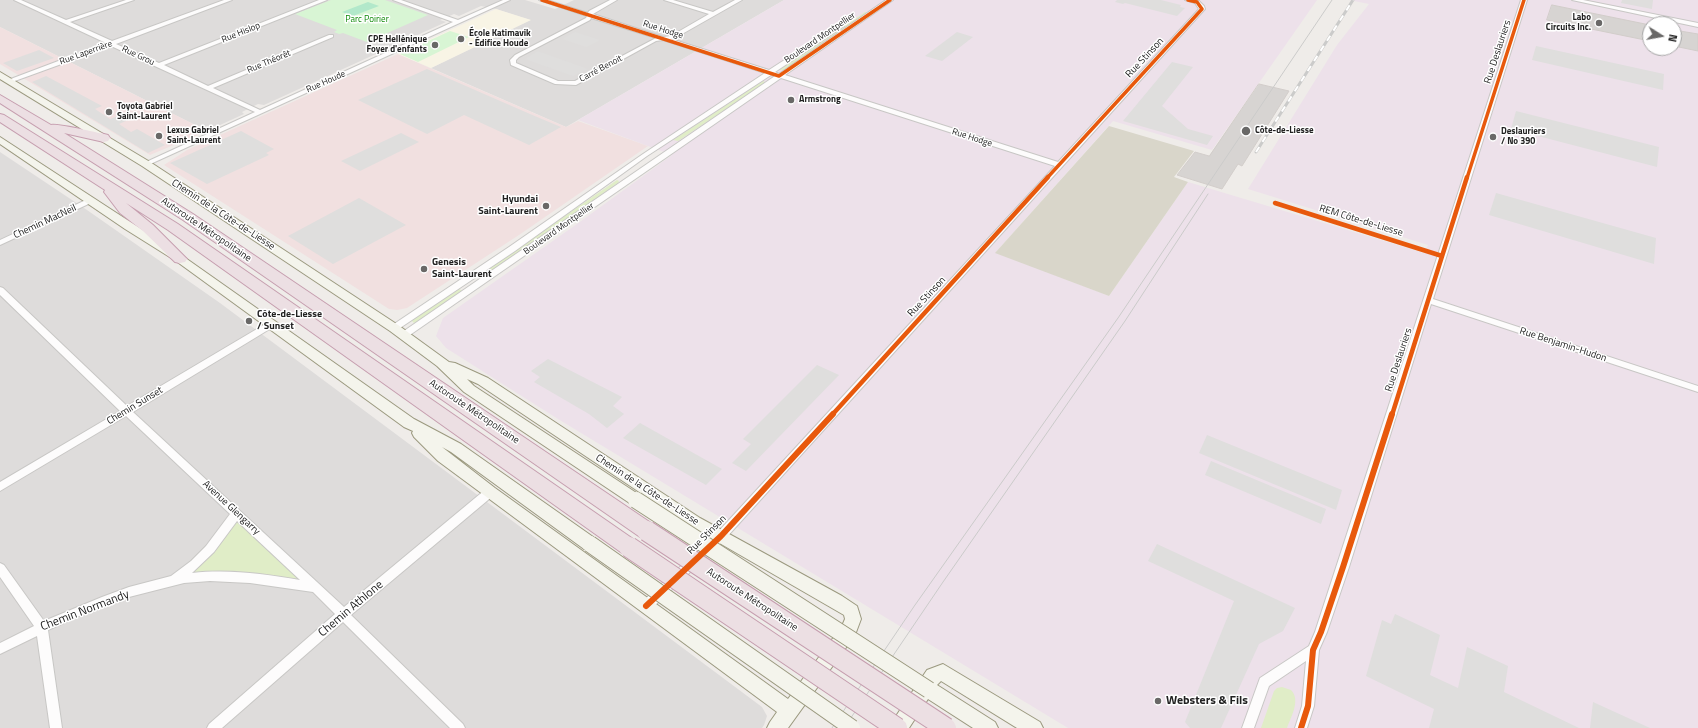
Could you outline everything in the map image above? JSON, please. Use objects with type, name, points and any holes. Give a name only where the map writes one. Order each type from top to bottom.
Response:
[{"type":"highway","name":"Autoroute Métropolitaine","points":[[0,98],[188,217],[647,531],[946,728]]},
{"type":"highway","name":"Autoroute Métropolitaine","points":[[0,117],[173,227],[629,547],[898,728]]},
{"type":"highway","points":[[38,123],[80,134],[104,138]]},
{"type":"highway","points":[[102,183],[125,210],[148,228],[180,259]]},
{"type":"main road","name":"Chemin de la Côte-de-Liesse","points":[[0,75],[146,164],[394,328],[442,363],[469,389],[778,594],[989,728]]},
{"type":"main road","points":[[0,140],[180,259],[270,325],[409,423],[456,448],[852,728]]},
{"type":"main road","name":"Chemin de la Côte-de-Liesse","points":[[442,363],[483,381],[679,512],[846,606],[853,614],[852,624],[849,630],[790,711]]},
{"type":"main road","points":[[409,423],[443,457],[790,711],[776,728]]},
{"type":"main road","points":[[898,728],[933,676],[943,672],[1034,728]]},
{"type":"street","name":"Rue Grou","points":[[17,0],[260,112]]},
{"type":"street","points":[[24,3],[32,0]]},
{"type":"street","points":[[66,22],[131,0]]},
{"type":"street","name":"Rue Laperrière","points":[[10,81],[229,0]]},
{"type":"street","name":"Rue Hislop","points":[[158,65],[324,0]]},
{"type":"street","points":[[396,0],[458,22]]},
{"type":"street","name":"Rue Houde","points":[[146,164],[507,0]]},
{"type":"street","name":"Rue Hodge","points":[[542,0],[1060,165]]},
{"type":"street","points":[[590,15],[591,12],[614,0]]},
{"type":"street","points":[[667,0],[714,14]]},
{"type":"street","points":[[663,39],[673,37],[739,0]]},
{"type":"street","name":"Boulevard Montpellier","points":[[394,328],[646,155],[880,0]]},
{"type":"street","name":"Boulevard Montpellier","points":[[404,335],[890,0]]},
{"type":"street","name":"Rue Stinson","points":[[646,606],[721,536],[1202,9],[1200,4],[1188,0]]},
{"type":"street","name":"Rue Deslauriers","points":[[1301,728],[1308,706],[1313,650],[1343,567],[1524,0]]},
{"type":"street","points":[[1575,0],[1698,24]]},
{"type":"street","name":"Carré Benoit","points":[[590,15],[588,19],[517,56],[513,60],[513,64],[555,82],[573,83],[583,80],[654,40],[663,39]]},
{"type":"street","name":"Rue Théorêt","points":[[208,88],[331,36]]},
{"type":"street","name":"Chemin MacNeil","points":[[0,243],[91,201]]},
{"type":"street","name":"Avenue Glengarry","points":[[0,290],[126,411],[316,588],[459,728]]},
{"type":"street","name":"Rue Benjamin-Hudon","points":[[1428,300],[1698,389]]},
{"type":"street","name":"Chemin Sunset","points":[[0,487],[270,325]]},
{"type":"street","name":"Chemin Athlone","points":[[213,728],[343,615],[490,492]]},
{"type":"street","name":"Chemin Normandy","points":[[174,580],[190,569],[208,553],[236,513]]},
{"type":"street","points":[[0,568],[42,627],[56,728]]},
{"type":"street","name":"Chemin Normandy","points":[[0,649],[42,627],[116,597],[174,580],[211,576],[264,579],[316,588]]},
{"type":"street","points":[[1248,728],[1264,682],[1313,650]]},
{"type":"shaded area","points":[[0,0],[525,0],[555,9],[574,0],[784,0],[566,127],[431,68],[530,20],[496,9],[481,6],[459,16],[454,14],[440,20],[446,22],[264,105],[258,104],[242,112],[244,114],[207,131],[0,27]]},
{"type":"shaded area","points":[[784,0],[1317,0],[1212,150],[1113,121],[996,252],[1109,296],[1188,182],[1424,253],[1428,245],[1248,189],[1337,45],[1369,4],[1349,0],[1698,0],[1698,728],[1068,728],[558,419],[446,348],[436,336],[443,318],[672,155],[578,120]]},
{"type":"shaded area","points":[[1117,0],[1161,0],[1181,5],[1180,7],[1185,8],[1177,16],[1125,3],[1115,2]]},
{"type":"shaded area","points":[[1622,0],[1653,0],[1652,9],[1621,3]]},
{"type":"shaded area","name":"École Katimavik - Édifice Houde","points":[[496,9],[531,20],[431,68],[398,54]]},
{"type":"shaded area","points":[[0,27],[207,131],[150,155],[0,64]]},
{"type":"shaded area","points":[[575,32],[600,40],[586,47],[562,39]]},
{"type":"shaded area","points":[[957,32],[973,37],[942,61],[925,56]]},
{"type":"shaded area","points":[[1536,46],[1664,74],[1663,90],[1532,60]]},
{"type":"shaded area","points":[[39,50],[54,58],[17,71],[3,63]]},
{"type":"shaded area","points":[[538,51],[588,69],[573,76],[525,59]]},
{"type":"shaded area","points":[[398,54],[566,127],[578,121],[648,146],[519,235],[407,308],[397,310],[389,309],[164,165],[187,150]]},
{"type":"shaded area","points":[[1172,62],[1193,67],[1162,106],[1188,129],[1213,136],[1207,145],[1123,121]]},
{"type":"shaded area","points":[[427,69],[561,127],[529,145],[464,115],[427,134],[358,100]]},
{"type":"shaded area","points":[[46,76],[102,106],[95,109],[110,119],[121,115],[128,120],[119,124],[131,132],[137,129],[165,145],[148,153],[32,82]]},
{"type":"shaded area","points":[[1516,111],[1659,147],[1657,167],[1511,129]]},
{"type":"shaded area","points":[[1109,126],[1194,151],[1174,177],[1188,182],[1109,296],[995,253]]},
{"type":"shaded area","points":[[241,131],[274,149],[266,153],[269,155],[207,184],[170,163]]},
{"type":"shaded area","points":[[401,133],[419,142],[360,171],[341,161]]},
{"type":"shaded area","points":[[0,152],[87,210],[220,303],[762,707],[767,716],[762,728],[0,728]]},
{"type":"shaded area","points":[[1496,193],[1656,238],[1654,264],[1489,215]]},
{"type":"shaded area","points":[[359,198],[406,225],[333,264],[288,236]]},
{"type":"shaded area","points":[[548,359],[622,397],[613,406],[624,414],[607,428],[589,414],[534,382],[540,377],[531,371]]},
{"type":"shaded area","points":[[817,365],[839,375],[746,471],[732,463],[751,444],[743,439]]},
{"type":"shaded area","points":[[640,423],[722,469],[706,485],[623,438]]},
{"type":"shaded area","points":[[1207,435],[1342,490],[1336,510],[1199,453]]},
{"type":"shaded area","points":[[1211,461],[1326,509],[1321,524],[1205,475]]},
{"type":"shaded area","points":[[1157,544],[1295,608],[1283,631],[1259,644],[1221,728],[1190,728],[1185,722],[1234,601],[1148,561]]},
{"type":"shaded area","points":[[1395,614],[1440,635],[1430,675],[1458,688],[1467,647],[1508,666],[1504,692],[1579,728],[1429,728],[1434,709],[1366,676],[1382,620],[1391,624]]},
{"type":"shaded area","points":[[1593,702],[1650,728],[1590,728]]},
{"type":"green space","name":"Parc Poirier","points":[[331,0],[385,0],[428,15],[367,42],[343,33],[339,34],[334,32],[337,30],[295,14]]},
{"type":"green space","points":[[368,2],[379,6],[353,16],[342,12]]},
{"type":"green space","points":[[867,12],[865,15],[823,42],[824,43],[784,70],[779,70]]},
{"type":"green space","name":"CPE Hellénique Foyer d'enfants","points":[[450,31],[469,37],[418,62],[400,54]]},
{"type":"green space","points":[[763,81],[765,82],[764,84],[678,141],[673,140]]},
{"type":"green space","points":[[617,180],[619,181],[618,183],[522,251],[486,275],[483,274],[483,272]]},
{"type":"green space","points":[[459,289],[463,291],[419,321],[414,323],[412,321],[414,318]]},
{"type":"green space","points":[[236,513],[316,588],[264,579],[173,580],[190,569]]},
{"type":"green space","points":[[1282,687],[1291,690],[1295,699],[1293,714],[1287,728],[1261,728],[1274,691],[1277,688]]},
{"type":"building","name":"Labo Circuits Inc.","points":[[1552,5],[1642,23],[1642,39],[1547,20]]},
{"type":"building","points":[[1682,31],[1698,34],[1698,51],[1682,48]]},
{"type":"building","name":"Côte-de-Liesse","points":[[1259,84],[1289,91],[1242,166],[1238,164],[1222,189],[1177,175],[1195,152],[1209,156]]},
{"type":"tram line","points":[[832,728],[915,605],[1118,318],[1332,0]]},
{"type":"tram line","points":[[844,728],[943,582],[1125,321],[1208,194]]},
{"type":"railway","points":[[1256,152],[1353,0]]},
{"type":"cycle path","points":[[542,0],[779,76],[890,0]]},
{"type":"cycle path","points":[[646,606],[721,536],[1202,9],[1197,2],[1188,0]]},
{"type":"cycle path","points":[[1301,728],[1308,706],[1313,650],[1321,632],[1343,567],[1524,0]]},
{"type":"cycle path","name":"REM Côte-de-Liesse","points":[[1275,203],[1442,256]]},
{"type":"place","name":"Labo Circuits Inc.","points":[[1599,23]]},
{"type":"place","name":"École Katimavik - Édifice Houde","points":[[461,39]]},
{"type":"place","name":"CPE Hellénique Foyer d'enfants","points":[[435,45]]},
{"type":"place","name":"Armstrong","points":[[791,100]]},
{"type":"place","name":"Toyota Gabriel Saint-Laurent","points":[[109,112]]},
{"type":"place","name":"Côte-de-Liesse","points":[[1246,131]]},
{"type":"place","name":"Lexus Gabriel Saint-Laurent","points":[[159,136]]},
{"type":"place","name":"Deslauriers / No 390","points":[[1493,137]]},
{"type":"place","name":"Hyundai Saint-Laurent","points":[[546,206]]},
{"type":"place","name":"Genesis Saint-Laurent","points":[[424,269]]},
{"type":"place","name":"Côte-de-Liesse / Sunset","points":[[249,321]]},
{"type":"place","name":"Websters & Fils","points":[[1158,701]]}]
